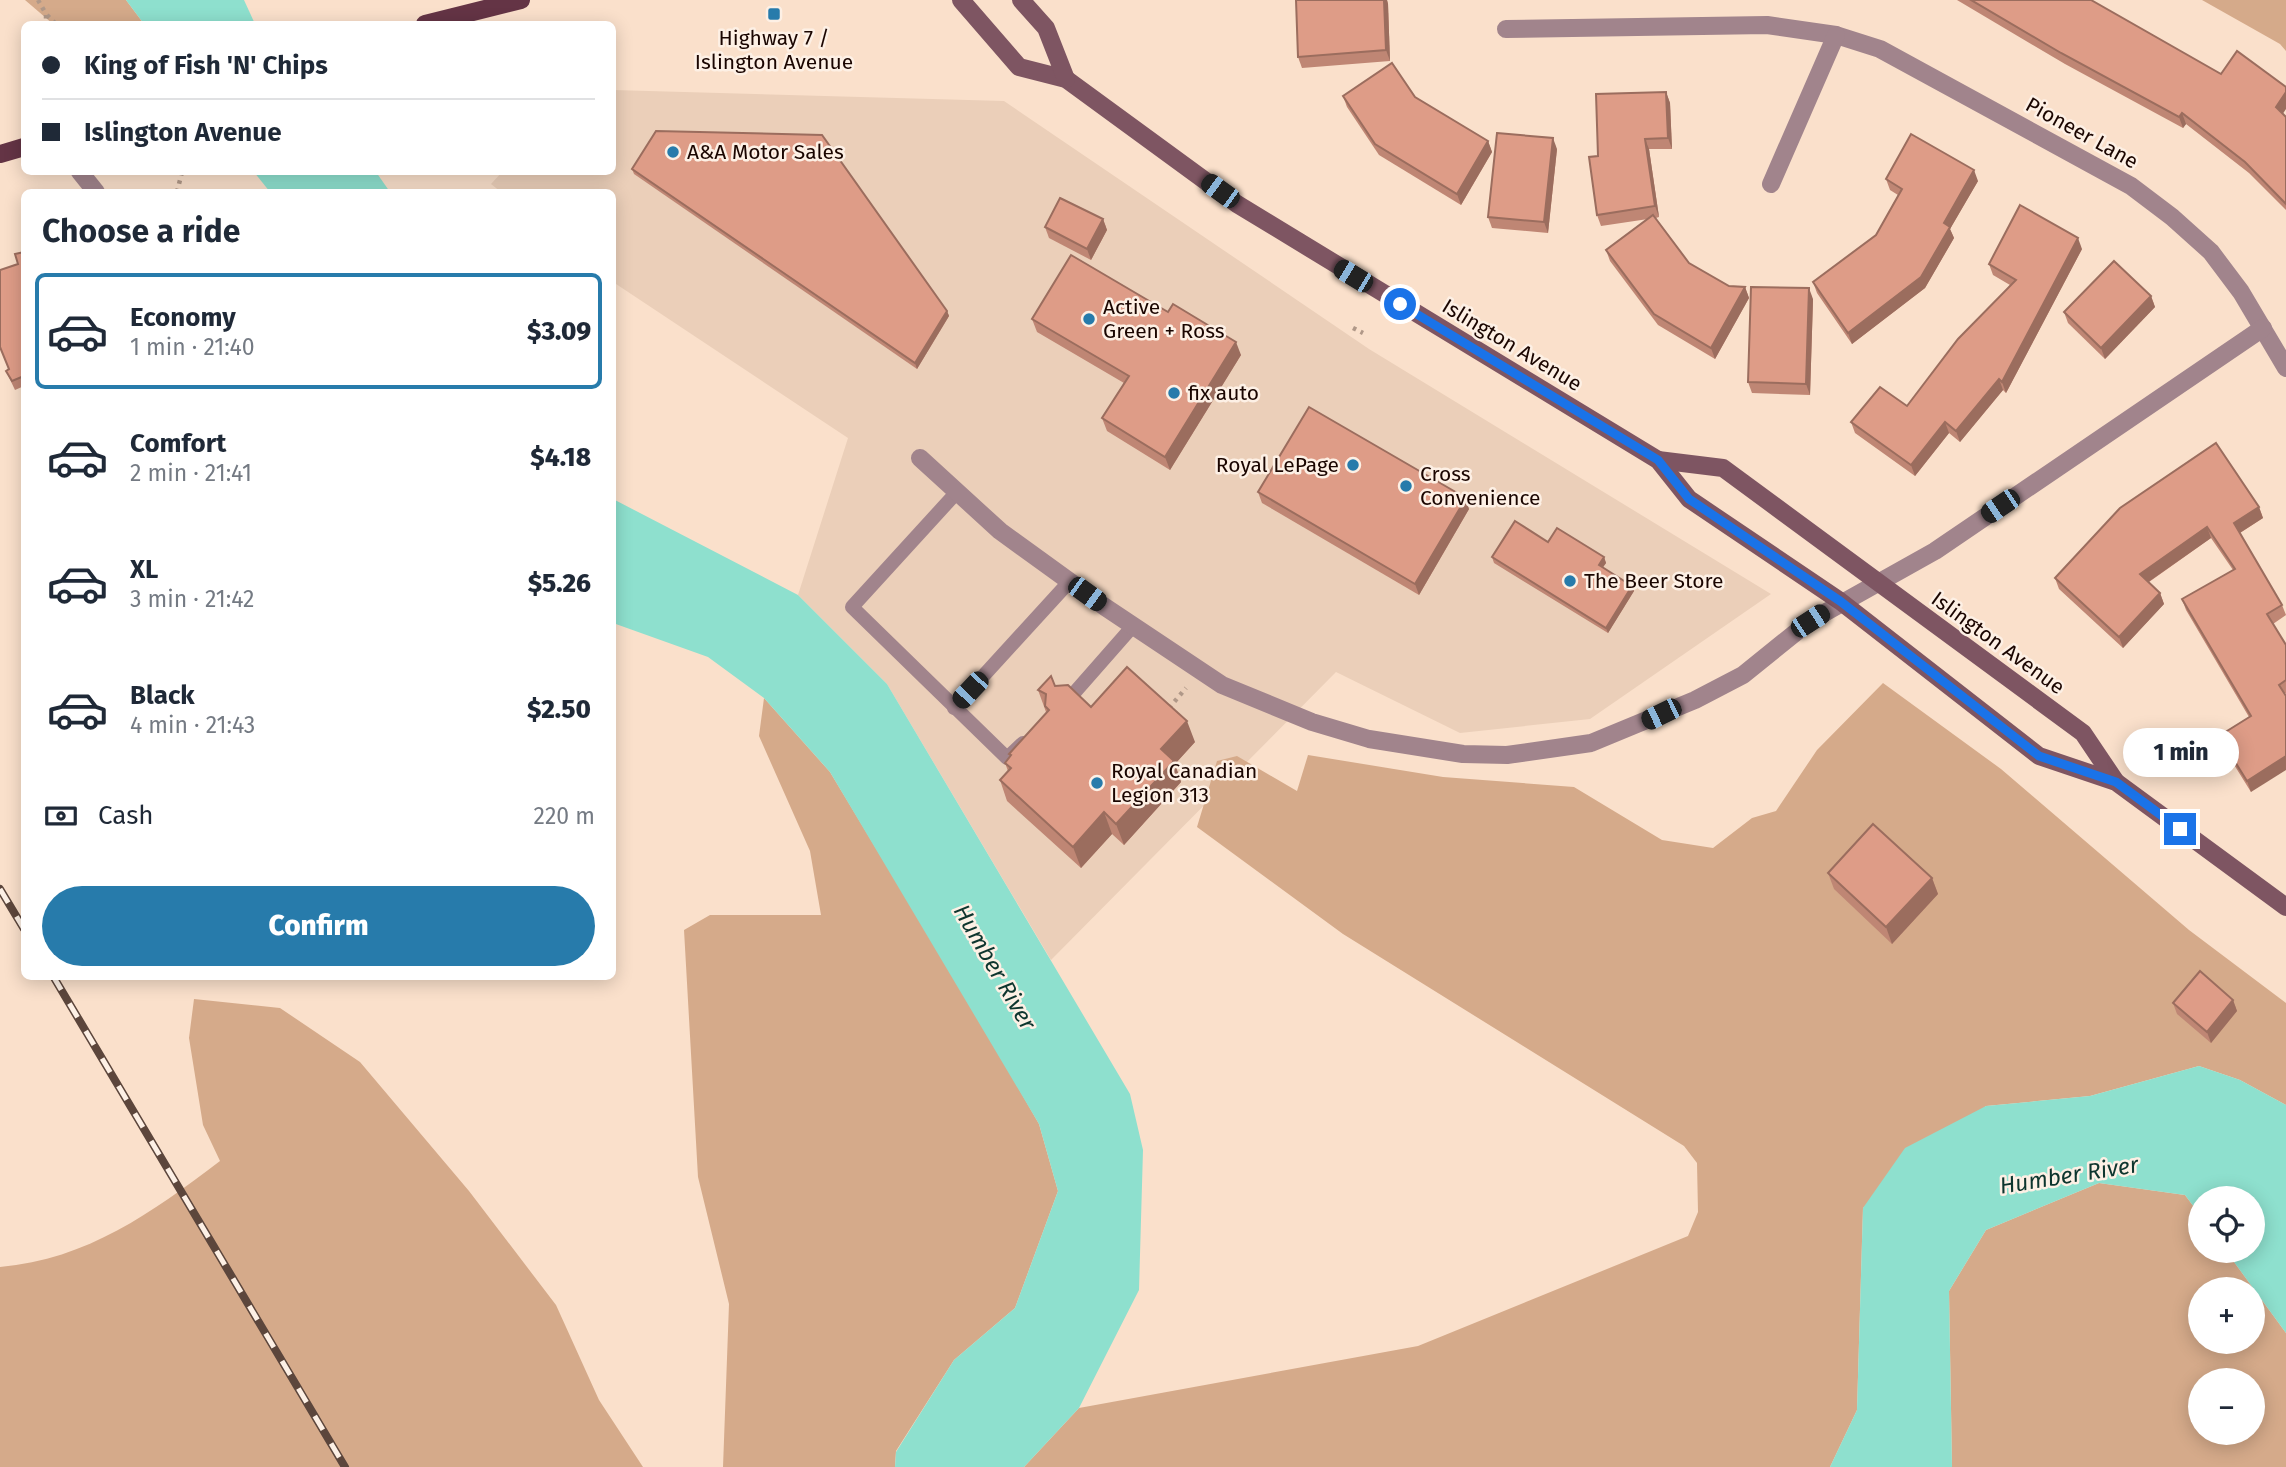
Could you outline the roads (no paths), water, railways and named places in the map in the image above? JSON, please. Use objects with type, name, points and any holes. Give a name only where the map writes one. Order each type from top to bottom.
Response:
[{"type":"main road","points":[[437,21],[521,0]]},
{"type":"main road","name":"Islington Avenue","points":[[961,0],[1019,67],[1066,79],[1237,204],[1658,460],[1689,499],[1840,601],[2039,756],[2116,782],[2286,907]]},
{"type":"main road","points":[[1021,0],[1045,28],[1066,79]]},
{"type":"main road","points":[[0,154],[21,147]]},
{"type":"main road","name":"Islington Avenue","points":[[1658,460],[1723,468],[2083,733],[2116,782]]},
{"type":"street","name":"Pioneer Lane","points":[[1506,29],[1768,25],[1836,35],[1880,49],[2131,186],[2211,252],[2263,328],[2286,368]]},
{"type":"street","points":[[1771,184],[1836,35]]},
{"type":"street","points":[[82,175],[94,189]]},
{"type":"street","points":[[920,458],[1000,531],[1133,626],[1223,685],[1312,722],[1369,739],[1463,754],[1547,751],[1591,743],[1695,700],[1743,675],[1782,640],[1840,601],[1934,551],[2263,328]]},
{"type":"lane","points":[[957,492],[852,607],[1007,758],[1036,730]]},
{"type":"lane","points":[[954,708],[1070,581]]},
{"type":"lane","points":[[1068,700],[1133,626]]},
{"type":"water","points":[[126,0],[244,0],[254,21],[142,21]]},
{"type":"water","points":[[256,175],[378,175],[388,189],[268,189]]},
{"type":"water","name":"Humber River","points":[[616,501],[798,595],[887,684],[1130,1094],[1143,1150],[1139,1290],[1079,1408],[1024,1467],[895,1467],[896,1452],[954,1360],[1015,1308],[1058,1191],[1039,1124],[830,772],[764,698],[708,657],[616,624]]},
{"type":"water","name":"Humber River","points":[[2199,1066],[2240,1080],[2286,1105],[2286,1333],[2265,1304],[2265,1277],[2245,1277],[2235,1263],[2265,1263],[2265,1186],[2188,1186],[2188,1199],[2185,1195],[2099,1183],[1986,1230],[1949,1291],[1952,1467],[1830,1467],[1857,1410],[1863,1208],[1905,1148],[1986,1106],[2090,1096]]},
{"type":"railway","points":[[0,889],[21,924]]},
{"type":"railway","points":[[55,980],[345,1467]]},
{"type":"place","name":"Highway 7 / Islington Avenue","points":[[774,14]]},
{"type":"place","name":"A&A Motor Sales","points":[[673,152]]},
{"type":"place","name":"Active Green + Ross","points":[[1089,319]]},
{"type":"place","name":"fix auto","points":[[1174,393]]},
{"type":"place","name":"Royal LePage","points":[[1353,465]]},
{"type":"place","name":"Cross Convenience","points":[[1406,486]]},
{"type":"place","name":"The Beer Store","points":[[1570,581]]},
{"type":"place","name":"Royal Canadian Legion 313","points":[[1097,783]]}]
